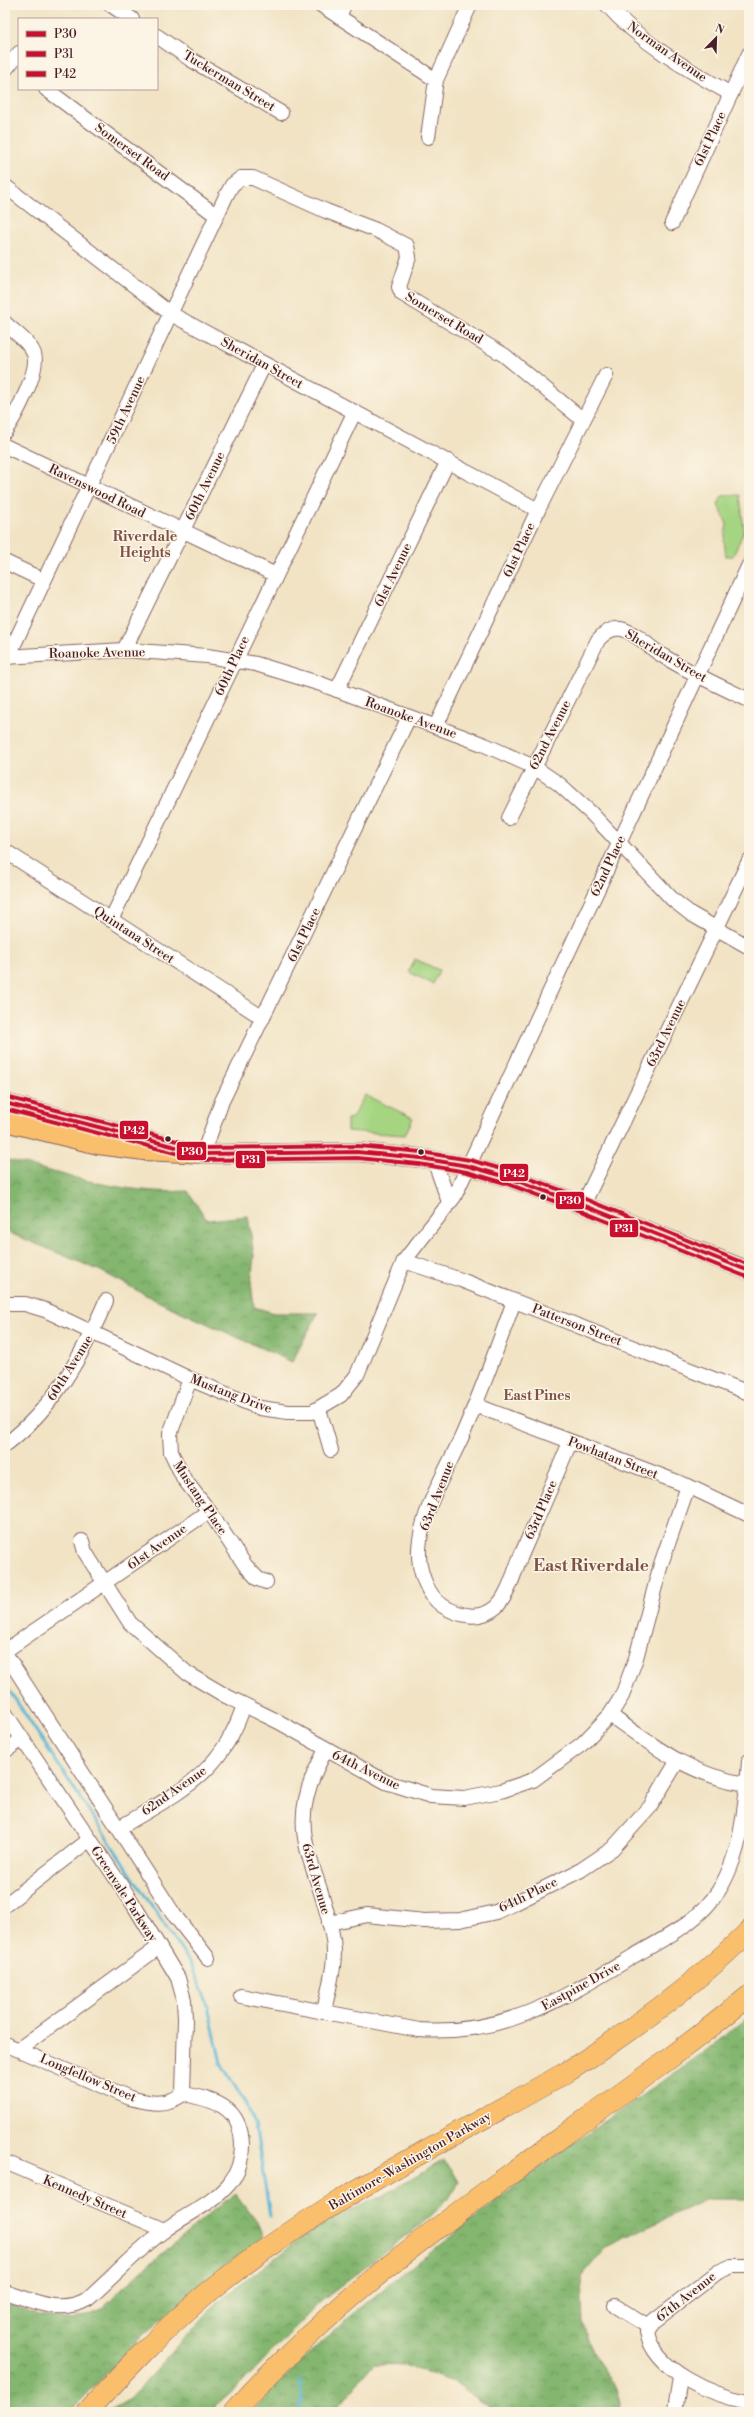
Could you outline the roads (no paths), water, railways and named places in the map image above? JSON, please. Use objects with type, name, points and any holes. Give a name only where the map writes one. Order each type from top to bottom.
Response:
[{"type":"highway","name":"Baltimore-Washington Parkway","points":[[87,2412],[163,2332],[201,2299],[262,2253],[321,2212],[567,2072],[598,2052],[666,2003],[749,1931]]},
{"type":"highway","points":[[234,2412],[301,2343],[375,2277],[460,2211],[749,1996]]},
{"type":"main road","points":[[5,1103],[203,1154]]},
{"type":"main road","points":[[5,1122],[98,1145],[144,1151],[203,1154],[339,1151],[384,1154],[468,1166],[508,1177],[583,1205],[749,1271]]},
{"type":"street","points":[[111,5],[130,18]]},
{"type":"street","points":[[321,5],[342,11],[436,80]]},
{"type":"street","points":[[428,137],[436,80],[470,5]]},
{"type":"street","name":"Norman Avenue","points":[[607,5],[641,36],[686,68],[731,94]]},
{"type":"street","name":"Tuckerman Street","points":[[158,37],[190,59],[282,113]]},
{"type":"street","name":"61st Place","points":[[672,223],[749,54]]},
{"type":"street","name":"Somerset Road","points":[[47,90],[217,216]]},
{"type":"street","name":"59th Avenue","points":[[7,657],[217,216],[236,180],[246,177],[253,178]]},
{"type":"street","name":"Somerset Road","points":[[253,178],[326,211],[376,230],[407,246],[409,257],[399,287],[402,294],[471,334],[504,356],[583,420]]},
{"type":"street","name":"Sheridan Street","points":[[5,186],[171,314],[538,510]]},
{"type":"street","points":[[5,323],[32,349],[35,362],[26,390],[5,431]]},
{"type":"street","name":"60th Avenue","points":[[124,650],[264,365]]},
{"type":"street","name":"61st Place","points":[[436,726],[538,510],[606,375]]},
{"type":"street","name":"60th Place","points":[[112,920],[234,661],[354,413]]},
{"type":"street","name":"Ravenswood Road","points":[[5,446],[276,575]]},
{"type":"street","name":"61st Avenue","points":[[337,690],[448,461]]},
{"type":"street","points":[[5,562],[44,580]]},
{"type":"street","name":"62nd Place","points":[[468,1166],[749,565]]},
{"type":"street","name":"Sheridan Street","points":[[592,652],[598,640],[607,631],[621,629],[697,675],[749,700]]},
{"type":"street","name":"Roanoke Avenue","points":[[7,657],[124,650],[234,661],[270,667],[337,690],[504,752],[534,767],[577,799],[673,900],[716,929],[749,947]]},
{"type":"street","name":"62nd Avenue","points":[[509,818],[592,652]]},
{"type":"street","name":"61st Place","points":[[203,1154],[222,1101],[409,717]]},
{"type":"street","name":"Quintana Street","points":[[5,851],[263,1018]]},
{"type":"street","name":"63rd Avenue","points":[[583,1205],[749,861]]},
{"type":"street","points":[[434,1160],[449,1202]]},
{"type":"street","name":"Mustang Drive","points":[[5,1304],[25,1304],[45,1310],[92,1334],[190,1379],[252,1405],[273,1411],[302,1412],[319,1409],[341,1395],[357,1375],[404,1261],[449,1202],[468,1166]]},
{"type":"street","name":"Patterson Street","points":[[404,1261],[514,1301],[749,1393]]},
{"type":"street","name":"60th Avenue","points":[[5,1445],[26,1428],[52,1399],[80,1358],[106,1301]]},
{"type":"street","name":"63rd Avenue","points":[[512,1578],[500,1601],[493,1609],[475,1616],[463,1615],[451,1611],[433,1597],[426,1584],[420,1562],[419,1550],[425,1523],[475,1405],[514,1301]]},
{"type":"street","name":"Mustang Place","points":[[190,1379],[172,1424],[169,1443],[174,1462],[184,1479],[209,1511],[245,1565],[258,1579],[266,1582]]},
{"type":"street","name":"Powhatan Street","points":[[475,1405],[688,1486],[749,1515]]},
{"type":"street","points":[[319,1409],[331,1450]]},
{"type":"street","name":"63rd Place","points":[[512,1578],[570,1442]]},
{"type":"street","name":"64th Avenue","points":[[105,1584],[130,1623],[149,1642],[187,1673],[386,1782],[401,1788],[431,1796],[464,1798],[501,1791],[533,1780],[582,1744],[610,1715],[622,1696],[636,1658],[661,1564],[688,1486]]},
{"type":"street","name":"61st Avenue","points":[[5,1652],[209,1511]]},
{"type":"street","points":[[82,1541],[85,1552],[105,1584]]},
{"type":"street","points":[[5,1652],[175,1916],[208,1958]]},
{"type":"street","name":"62nd Avenue","points":[[119,1828],[191,1783],[214,1763],[237,1726],[244,1705]]},
{"type":"street","name":"Greenvale Parkway","points":[[5,1713],[178,1978],[184,2000],[183,2094]]},
{"type":"street","points":[[610,1715],[677,1762],[710,1774],[747,1784]]},
{"type":"street","points":[[5,1751],[22,1740]]},
{"type":"street","name":"63rd Avenue","points":[[324,2012],[333,1959],[334,1941],[309,1862],[303,1826],[306,1798],[317,1766],[326,1750]]},
{"type":"street","name":"Eastpine Drive","points":[[241,1996],[419,2030],[439,2031],[505,2021],[549,2005],[571,1994],[669,1936],[697,1916],[711,1901],[723,1882],[732,1858],[743,1816],[749,1761]]},
{"type":"street","name":"64th Place","points":[[329,1923],[367,1915],[424,1921],[460,1920],[496,1912],[581,1870],[612,1849],[650,1807],[677,1762]]},
{"type":"street","points":[[5,1905],[89,1840]]},
{"type":"street","points":[[19,2049],[159,1947]]},
{"type":"street","name":"Longfellow Street","points":[[5,2044],[130,2098],[150,2103],[165,2103],[173,2101],[183,2094]]},
{"type":"street","points":[[5,2292],[44,2304],[63,2307],[75,2306],[88,2299],[165,2230],[199,2210],[230,2183],[240,2163],[242,2140],[238,2122],[228,2110],[208,2100],[183,2094]]},
{"type":"street","name":"Kennedy Street","points":[[5,2162],[165,2230]]},
{"type":"street","name":"67th Avenue","points":[[649,2327],[718,2272],[732,2266],[749,2266]]},
{"type":"street","points":[[615,2306],[649,2327],[647,2332],[651,2347],[657,2356],[680,2376],[727,2396],[749,2402]]},
{"type":"street","points":[[675,2412],[680,2376]]},
{"type":"waterway","points":[[5,1684],[191,1965],[207,2002],[221,2063],[248,2108],[255,2124],[270,2216]]},
{"type":"waterway","points":[[298,2412],[302,2399],[301,2380]]},
{"type":"district","name":"Riverdale Heights","points":[[145,546]]},
{"type":"district","name":"East Pines","points":[[537,1396]]},
{"type":"district","name":"East Riverdale","points":[[591,1566]]}]
